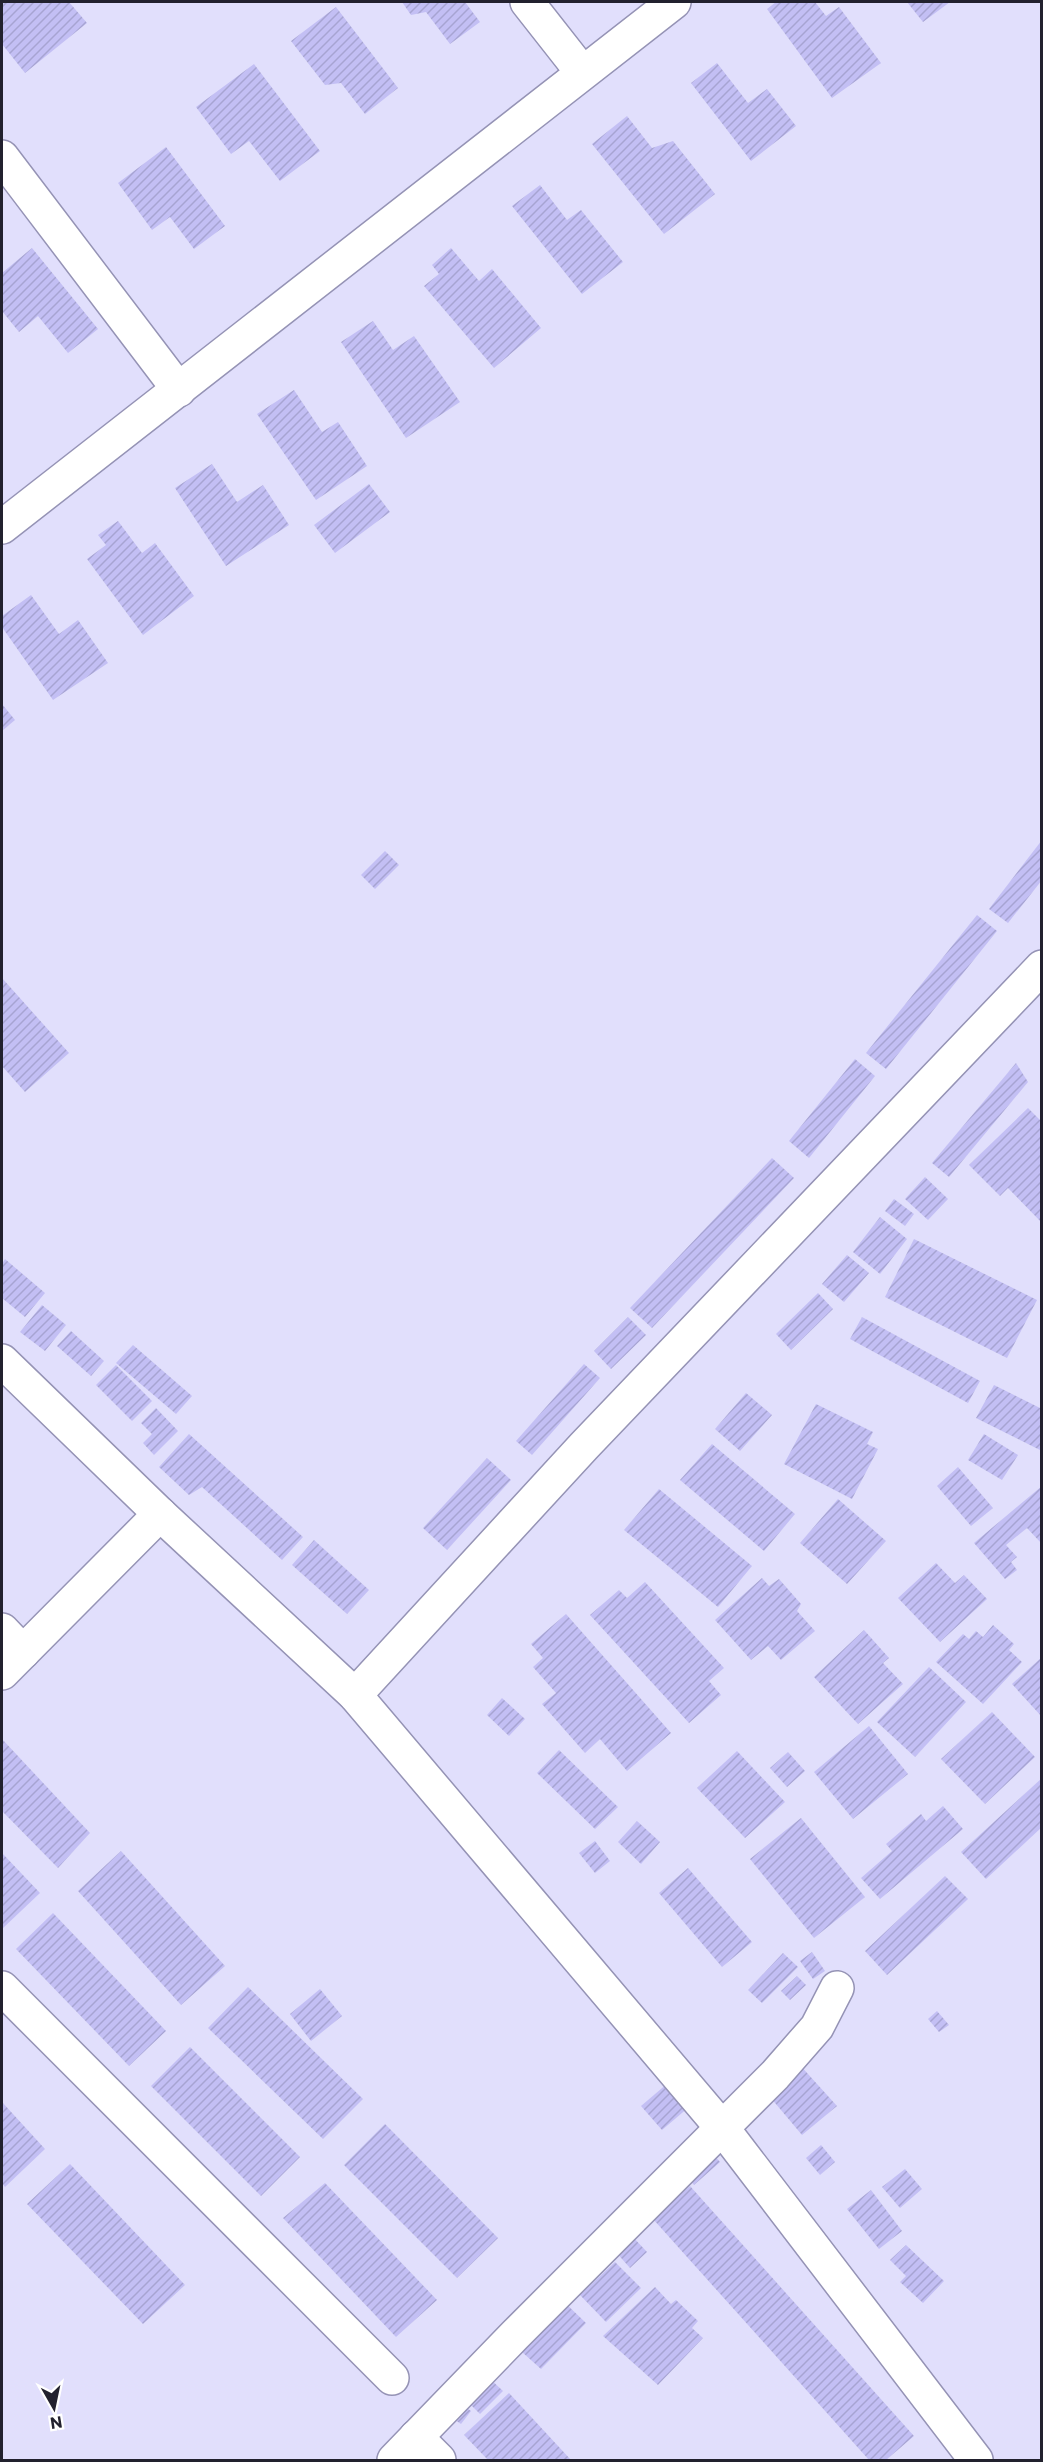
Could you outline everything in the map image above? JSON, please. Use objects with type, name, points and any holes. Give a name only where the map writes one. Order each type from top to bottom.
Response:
[{"type":"street","points":[[527,2],[582,72]]},
{"type":"street","points":[[2,527],[674,2]]},
{"type":"street","points":[[2,157],[179,390]]},
{"type":"street","points":[[355,1695],[584,1446],[1041,967]]},
{"type":"street","points":[[2,1361],[160,1514],[355,1695],[723,2129],[976,2460]]},
{"type":"street","points":[[9,1652],[160,1514]]},
{"type":"street","points":[[2,1988],[392,2378]]},
{"type":"street","points":[[394,2460],[515,2335],[723,2129],[817,2027],[837,1988]]},
{"type":"street","points":[[416,2437],[439,2460]]},
{"type":"building","points":[[2,2],[69,2],[87,23],[25,73],[2,44]]},
{"type":"building","points":[[402,2],[465,2],[480,22],[450,44],[426,12],[411,15]]},
{"type":"building","points":[[776,2],[815,2],[826,16],[839,7],[881,63],[832,98],[767,9]]},
{"type":"building","points":[[907,2],[950,2],[923,22]]},
{"type":"building","points":[[336,7],[398,88],[365,114],[341,83],[325,85],[291,41]]},
{"type":"building","points":[[717,63],[748,103],[767,89],[796,126],[751,161],[691,83]]},
{"type":"building","points":[[254,64],[320,151],[280,181],[249,141],[231,154],[196,107]]},
{"type":"building","points":[[627,116],[652,148],[673,141],[715,194],[664,234],[592,144]]},
{"type":"building","points":[[166,147],[225,226],[194,249],[170,217],[152,230],[118,183]]},
{"type":"building","points":[[540,185],[567,220],[581,210],[623,262],[582,294],[512,206]]},
{"type":"building","points":[[32,248],[98,329],[68,353],[38,316],[19,332],[2,311],[2,273]]},
{"type":"building","points":[[451,248],[479,281],[492,269],[541,328],[494,368],[424,286],[439,274],[432,265]]},
{"type":"building","points":[[373,321],[393,350],[414,336],[460,402],[406,438],[341,342]]},
{"type":"building","points":[[294,390],[322,432],[338,422],[367,466],[316,500],[257,414]]},
{"type":"building","points":[[212,464],[237,502],[263,485],[289,525],[226,566],[175,488]]},
{"type":"building","points":[[369,484],[390,512],[335,553],[314,525]]},
{"type":"building","points":[[118,521],[142,553],[155,543],[194,596],[143,635],[87,559],[106,545],[98,535]]},
{"type":"building","points":[[31,595],[59,634],[78,620],[108,663],[53,700],[2,627],[2,616]]},
{"type":"building","points":[[2,704],[15,720],[2,731]]},
{"type":"building","points":[[1042,840],[1042,880],[1008,923],[989,909]]},
{"type":"building","points":[[385,851],[399,865],[375,889],[361,875]]},
{"type":"building","points":[[977,915],[997,931],[886,1069],[866,1053]]},
{"type":"building","points":[[2,978],[69,1053],[25,1092],[2,1066]]},
{"type":"building","points":[[855,1059],[875,1076],[809,1158],[789,1141]]},
{"type":"building","points":[[1016,1063],[1028,1082],[949,1177],[932,1163]]},
{"type":"building","points":[[1028,1108],[1042,1122],[1042,1223],[1008,1188],[1000,1196],[969,1165]]},
{"type":"building","points":[[772,1158],[794,1178],[652,1328],[630,1308]]},
{"type":"building","points":[[925,1177],[948,1199],[928,1220],[905,1199]]},
{"type":"building","points":[[894,1199],[914,1214],[905,1226],[885,1211]]},
{"type":"building","points":[[880,1217],[907,1239],[880,1274],[853,1252]]},
{"type":"building","points":[[914,1239],[1037,1300],[1007,1358],[885,1297]]},
{"type":"building","points":[[847,1255],[869,1273],[844,1302],[822,1284]]},
{"type":"building","points":[[5,1259],[45,1293],[25,1317],[2,1298],[2,1264]]},
{"type":"building","points":[[818,1293],[833,1309],[791,1350],[776,1334]]},
{"type":"building","points":[[42,1305],[66,1325],[45,1351],[20,1332]]},
{"type":"building","points":[[628,1317],[646,1335],[611,1369],[594,1351]]},
{"type":"building","points":[[862,1317],[980,1381],[968,1403],[850,1339]]},
{"type":"building","points":[[71,1331],[104,1361],[91,1376],[57,1346]]},
{"type":"building","points":[[133,1345],[192,1396],[176,1414],[116,1363]]},
{"type":"building","points":[[584,1364],[600,1378],[532,1455],[516,1441]]},
{"type":"building","points":[[116,1365],[152,1401],[132,1421],[96,1385]]},
{"type":"building","points":[[994,1385],[1042,1409],[1042,1451],[976,1418]]},
{"type":"building","points":[[746,1393],[772,1415],[740,1451],[715,1429]]},
{"type":"building","points":[[816,1404],[873,1432],[867,1444],[878,1449],[852,1499],[784,1464]]},
{"type":"building","points":[[156,1408],[178,1431],[154,1455],[143,1443],[152,1434],[141,1423]]},
{"type":"building","points":[[189,1434],[303,1537],[282,1560],[202,1487],[189,1495],[159,1467]]},
{"type":"building","points":[[984,1434],[1018,1455],[1002,1480],[968,1460]]},
{"type":"building","points":[[712,1444],[795,1514],[764,1551],[680,1480]]},
{"type":"building","points":[[487,1458],[511,1480],[447,1550],[423,1528]]},
{"type":"building","points":[[958,1467],[993,1508],[971,1526],[937,1486]]},
{"type":"building","points":[[1042,1486],[1042,1544],[1027,1528],[1006,1545],[1017,1557],[1011,1562],[1017,1570],[1005,1579],[974,1543]]},
{"type":"building","points":[[659,1489],[752,1566],[718,1607],[624,1530]]},
{"type":"building","points":[[838,1499],[886,1541],[847,1584],[800,1543]]},
{"type":"building","points":[[314,1540],[369,1590],[347,1614],[292,1565]]},
{"type":"building","points":[[936,1563],[955,1583],[964,1575],[987,1599],[940,1642],[898,1598]]},
{"type":"building","points":[[762,1578],[769,1586],[779,1579],[801,1604],[797,1611],[815,1631],[781,1660],[768,1646],[751,1660],[715,1620]]},
{"type":"building","points":[[645,1582],[724,1668],[709,1681],[721,1695],[689,1723],[590,1615],[619,1590],[627,1598]]},
{"type":"building","points":[[566,1614],[671,1733],[627,1771],[600,1739],[585,1753],[542,1704],[556,1693],[533,1667],[543,1658],[531,1644]]},
{"type":"building","points":[[993,1625],[1014,1644],[1009,1650],[1022,1662],[983,1704],[936,1662],[963,1634],[969,1639],[976,1631],[983,1637]]},
{"type":"building","points":[[864,1630],[889,1658],[883,1663],[903,1684],[858,1724],[814,1677]]},
{"type":"building","points":[[1042,1657],[1042,1717],[1012,1684]]},
{"type":"building","points":[[929,1667],[966,1702],[915,1757],[877,1722]]},
{"type":"building","points":[[502,1698],[525,1719],[509,1736],[487,1715]]},
{"type":"building","points":[[992,1712],[1035,1757],[985,1804],[941,1759]]},
{"type":"building","points":[[869,1726],[908,1774],[853,1819],[814,1772]]},
{"type":"building","points":[[2,1739],[90,1833],[58,1868],[2,1811]]},
{"type":"building","points":[[559,1750],[618,1807],[595,1829],[537,1773]]},
{"type":"building","points":[[737,1751],[785,1802],[745,1838],[697,1788]]},
{"type":"building","points":[[788,1752],[805,1771],[787,1787],[770,1768]]},
{"type":"building","points":[[1042,1778],[1042,1827],[986,1879],[961,1852]]},
{"type":"building","points":[[943,1806],[963,1829],[880,1899],[861,1878],[892,1851],[886,1844],[921,1814],[926,1821]]},
{"type":"building","points":[[801,1818],[865,1897],[814,1938],[750,1859]]},
{"type":"building","points":[[637,1821],[660,1842],[641,1864],[618,1842]]},
{"type":"building","points":[[595,1841],[610,1861],[595,1873],[579,1853]]},
{"type":"building","points":[[121,1851],[225,1966],[181,2005],[78,1891]]},
{"type":"building","points":[[2,1853],[40,1893],[2,1929]]},
{"type":"building","points":[[688,1868],[752,1942],[722,1967],[659,1893]]},
{"type":"building","points":[[945,1876],[968,1899],[887,1975],[865,1951]]},
{"type":"building","points":[[53,1913],[166,2031],[129,2066],[16,1949]]},
{"type":"building","points":[[812,1952],[825,1971],[813,1979],[800,1961]]},
{"type":"building","points":[[783,1953],[798,1967],[762,2003],[748,1990]]},
{"type":"building","points":[[797,1976],[806,1985],[790,2000],[781,1991]]},
{"type":"building","points":[[248,1987],[363,2099],[323,2139],[208,2028]]},
{"type":"building","points":[[320,1989],[342,2016],[311,2041],[290,2014]]},
{"type":"building","points":[[937,2011],[949,2025],[939,2032],[928,2019]]},
{"type":"building","points":[[190,2047],[300,2157],[261,2196],[151,2086]]},
{"type":"building","points":[[798,2063],[837,2106],[802,2135],[765,2091]]},
{"type":"building","points":[[668,2083],[689,2107],[662,2130],[641,2106]]},
{"type":"building","points":[[2,2102],[45,2149],[5,2187],[2,2183]]},
{"type":"building","points":[[385,2124],[498,2238],[457,2278],[344,2165]]},
{"type":"building","points":[[821,2145],[835,2162],[820,2175],[806,2158]]},
{"type":"building","points":[[711,2152],[720,2162],[694,2185],[686,2175]]},
{"type":"building","points":[[70,2164],[185,2285],[143,2324],[27,2204]]},
{"type":"building","points":[[905,2169],[922,2189],[900,2208],[882,2187]]},
{"type":"building","points":[[325,2183],[437,2300],[396,2337],[283,2218]]},
{"type":"building","points":[[690,2186],[914,2436],[886,2460],[869,2460],[653,2219]]},
{"type":"building","points":[[871,2190],[902,2231],[879,2249],[847,2209]]},
{"type":"building","points":[[631,2235],[647,2252],[630,2268],[615,2251]]},
{"type":"building","points":[[906,2245],[944,2281],[923,2303],[900,2282],[906,2276],[890,2260]]},
{"type":"building","points":[[615,2262],[641,2288],[606,2322],[580,2295]]},
{"type":"building","points":[[655,2287],[671,2304],[676,2300],[698,2321],[692,2328],[703,2338],[658,2385],[603,2336]]},
{"type":"building","points":[[561,2299],[586,2323],[541,2369],[522,2352],[505,2368]]},
{"type":"building","points":[[488,2377],[503,2391],[480,2414],[466,2400]]},
{"type":"building","points":[[509,2393],[571,2460],[488,2460],[464,2435]]},
{"type":"building","points":[[461,2404],[471,2411],[461,2424],[451,2417]]}]
